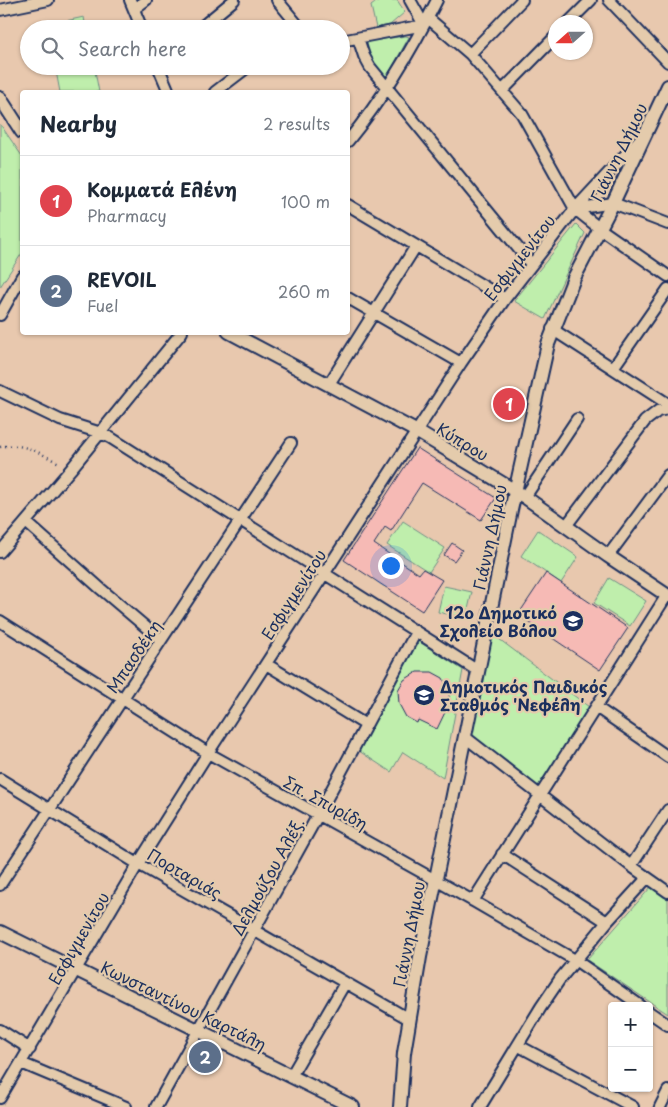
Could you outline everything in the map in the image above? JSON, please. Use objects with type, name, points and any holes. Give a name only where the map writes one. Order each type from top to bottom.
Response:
[{"type":"street","points":[[0,10],[48,0]]},
{"type":"street","points":[[138,20],[132,5],[146,0]]},
{"type":"street","points":[[210,20],[234,0]]},
{"type":"street","points":[[277,0],[293,20]]},
{"type":"street","points":[[410,0],[426,22],[470,54],[503,90],[522,114],[576,209],[599,228],[668,276]]},
{"type":"street","points":[[350,138],[388,88],[437,0]]},
{"type":"street","points":[[470,54],[522,0]]},
{"type":"street","points":[[576,15],[591,0]]},
{"type":"street","points":[[609,0],[668,62]]},
{"type":"street","points":[[350,39],[426,22]]},
{"type":"street","points":[[358,38],[366,61],[532,264]]},
{"type":"street","points":[[503,90],[548,44]]},
{"type":"street","points":[[162,75],[168,90]]},
{"type":"street","points":[[217,90],[237,75]]},
{"type":"street","name":"Γιάννη Δήμου","points":[[400,1107],[404,1053],[420,957],[478,671],[520,494],[544,358],[552,329],[574,278],[613,203],[667,90]]},
{"type":"street","points":[[0,98],[20,129]]},
{"type":"street","name":"Εσφιγμενίτου","points":[[0,1098],[138,864],[461,363],[504,299],[576,209],[647,131]]},
{"type":"street","points":[[576,209],[613,203],[668,224]]},
{"type":"street","points":[[350,206],[504,299]]},
{"type":"street","points":[[329,384],[416,246]]},
{"type":"street","points":[[0,315],[20,280]]},
{"type":"street","points":[[613,368],[668,289]]},
{"type":"street","points":[[350,299],[461,363]]},
{"type":"street","points":[[552,329],[668,404]]},
{"type":"street","points":[[0,552],[101,433],[180,335]]},
{"type":"street","name":"Κύπρου","points":[[235,335],[416,431],[520,494],[667,596]]},
{"type":"street","points":[[0,391],[60,420],[101,433],[242,520],[478,671]]},
{"type":"street","points":[[566,526],[645,421],[656,412],[668,409]]},
{"type":"street","points":[[520,494],[577,418]]},
{"type":"street","name":"Μπασδέκη","points":[[0,886],[291,443]]},
{"type":"street","points":[[608,556],[668,474]]},
{"type":"street","points":[[26,522],[162,640]]},
{"type":"street","points":[[473,900],[667,596]]},
{"type":"street","name":"Σπ. Σπυρίδη","points":[[0,620],[208,753],[473,900],[575,960],[635,1002]]},
{"type":"street","name":"Δελμούζου Αλέξ.","points":[[156,1107],[318,815],[416,632]]},
{"type":"street","points":[[266,664],[366,725]]},
{"type":"street","points":[[596,706],[668,757]]},
{"type":"street","points":[[465,737],[631,866],[668,892]]},
{"type":"street","name":"Πορταριάς","points":[[0,779],[138,864],[409,1019]]},
{"type":"street","points":[[631,866],[668,810]]},
{"type":"street","points":[[502,854],[607,922]]},
{"type":"street","points":[[480,1107],[541,1007],[575,960],[647,878]]},
{"type":"street","name":"Κωνσταντίνου Καρτάλη","points":[[0,932],[353,1107]]},
{"type":"street","points":[[291,1076],[345,983]]},
{"type":"street","points":[[653,1015],[668,1025]]},
{"type":"street","points":[[0,1030],[30,1049]]},
{"type":"street","points":[[518,1046],[632,1107]]},
{"type":"street","points":[[21,1063],[126,1107]]},
{"type":"street","points":[[660,1107],[668,1090]]},
{"type":"lane","points":[[182,1060],[228,1046]]},
{"type":"path","points":[[0,447],[21,445],[71,469]]},
{"type":"green space","points":[[379,0],[397,0],[405,12],[390,25],[376,28],[371,6]]},
{"type":"green space","points":[[84,17],[84,20],[70,20]]},
{"type":"green space","points":[[409,37],[388,75],[383,77],[370,57],[366,46],[369,41]]},
{"type":"green space","points":[[57,75],[96,75],[99,90],[60,90]]},
{"type":"green space","points":[[0,124],[20,153],[20,256],[0,287]]},
{"type":"green space","points":[[576,224],[585,233],[545,319],[514,301]]},
{"type":"green space","points":[[403,521],[445,548],[429,572],[387,545]]},
{"type":"green space","points":[[538,530],[578,557],[561,583],[521,556]]},
{"type":"green space","points":[[609,578],[646,601],[630,626],[594,603]]},
{"type":"green space","points":[[444,586],[472,592],[466,618],[438,612]]},
{"type":"green space","points":[[491,633],[589,707],[539,788],[471,736]]},
{"type":"green space","points":[[418,641],[463,670],[443,778],[403,752],[391,772],[359,751]]},
{"type":"green space","points":[[651,887],[668,899],[668,1014],[653,1004],[653,1002],[650,1002],[587,960]]},
{"type":"building","points":[[417,448],[496,498],[481,520],[422,483],[391,531],[385,527],[374,544],[419,574],[423,569],[442,580],[422,611],[344,560]]},
{"type":"building","points":[[452,543],[462,550],[454,561],[444,555]]},
{"type":"building","name":"12ο Δημοτικό Σχολείο Βόλου","points":[[546,573],[628,628],[600,670],[518,615]]},
{"type":"building","name":"Δημοτικός Παιδικός Σταθμός 'Νεφέλη'","points":[[417,672],[432,672],[443,678],[449,691],[449,704],[437,729],[418,720],[417,723],[406,717],[399,704],[398,690],[404,680]]},
{"type":"place","name":"Κομματά Ελένη","points":[[509,404]]},
{"type":"place","name":"12ο Δημοτικό Σχολείο Βόλου","points":[[573,621]]},
{"type":"place","name":"Δημοτικός Παιδικός Σταθμός 'Νεφέλη'","points":[[424,695]]},
{"type":"place","name":"REVOIL","points":[[205,1057]]}]
